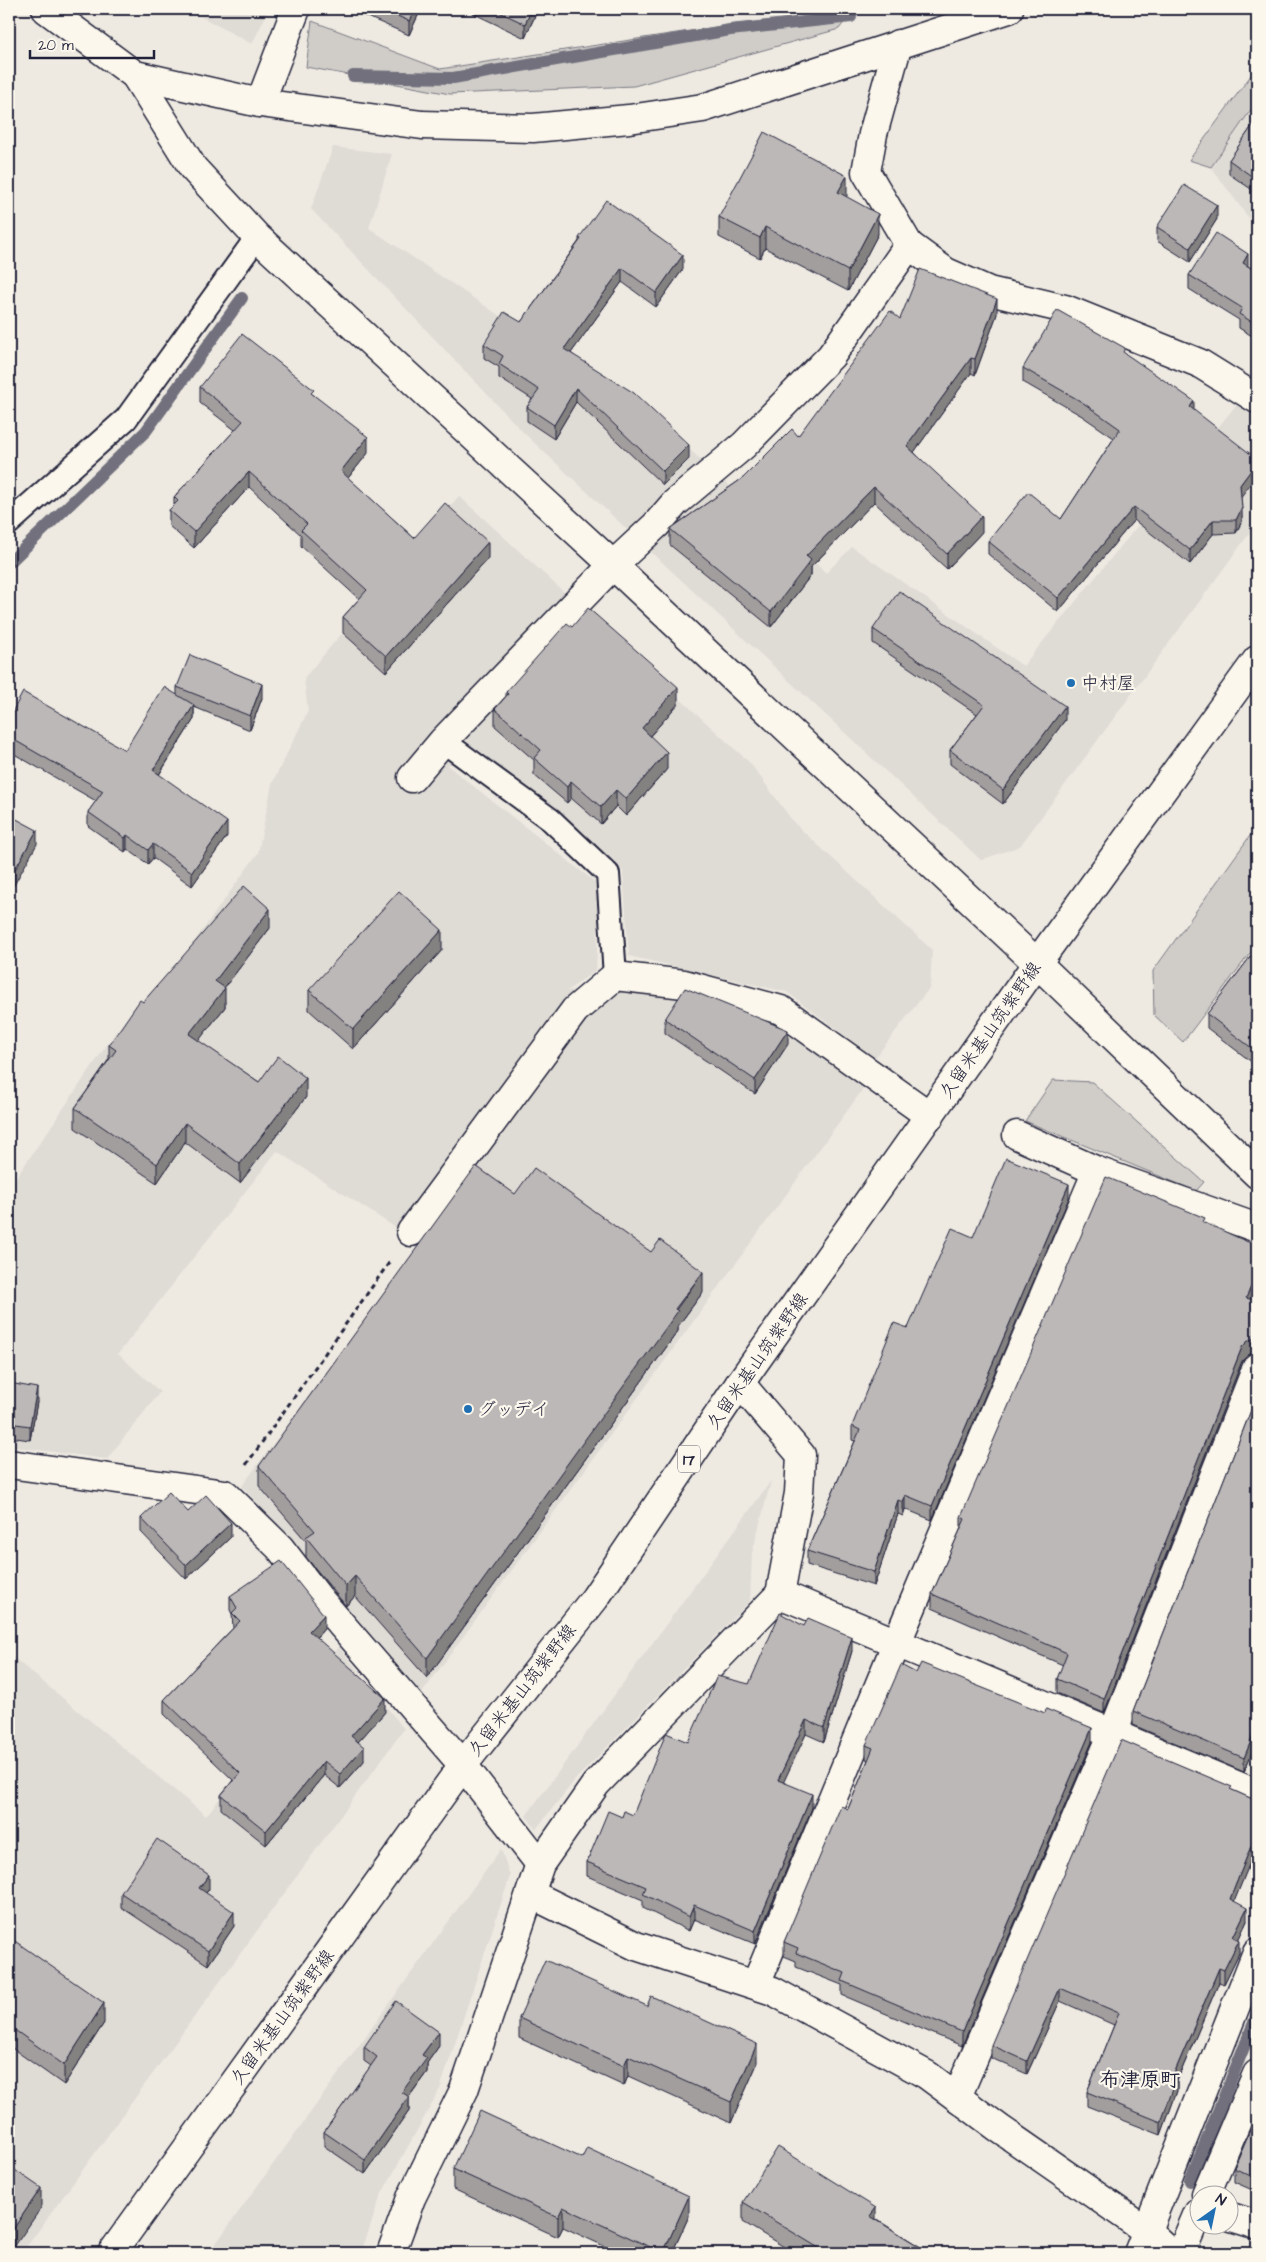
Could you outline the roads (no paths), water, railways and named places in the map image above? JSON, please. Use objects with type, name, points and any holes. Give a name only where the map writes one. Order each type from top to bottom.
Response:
[{"type":"street","points":[[46,9],[135,74],[193,168],[257,237],[612,565],[1257,1172]]},
{"type":"street","points":[[260,103],[296,9]]},
{"type":"street","points":[[135,74],[260,103],[422,125],[533,128],[629,119],[703,108],[1009,9]]},
{"type":"street","points":[[898,44],[873,134],[866,172],[909,245],[954,276],[989,291],[1065,309],[1199,363],[1257,399]]},
{"type":"street","points":[[412,778],[443,741],[612,565],[656,525],[675,503],[744,445],[831,356],[909,245]]},
{"type":"street","name":"久留米基山筑紫野線","points":[[112,2253],[463,1766],[595,1598],[740,1383],[1036,963],[1257,660]]},
{"type":"street","points":[[411,1232],[575,1010],[614,976],[684,984],[781,1010],[930,1116]]},
{"type":"street","points":[[1017,1135],[1097,1170],[1257,1228]]},
{"type":"street","points":[[756,1984],[897,1642],[1097,1170]]},
{"type":"street","points":[[957,2097],[1113,1733],[1257,1367]]},
{"type":"street","points":[[391,2253],[411,2198],[464,2090],[540,1864],[596,1784],[780,1594],[799,1493],[801,1455],[740,1383]]},
{"type":"street","points":[[9,1464],[225,1494],[280,1548],[321,1601],[463,1766],[540,1864]]},
{"type":"street","points":[[780,1594],[1257,1794]]},
{"type":"street","points":[[531,1894],[636,1946],[773,1990],[927,2075],[1142,2242],[1171,2253]]},
{"type":"street","points":[[1142,2242],[1257,1952]]},
{"type":"street","points":[[1210,2184],[1257,2074]]},
{"type":"street","points":[[1161,2194],[1188,2203]]},
{"type":"street","points":[[1238,2219],[1257,2225]]},
{"type":"street","points":[[1181,2253],[1189,2234]]},
{"type":"lane","points":[[9,523],[126,419],[257,237]]},
{"type":"lane","points":[[443,741],[551,820],[608,874],[614,976]]},
{"type":"waterway","points":[[353,76],[453,78],[730,30],[851,17]]},
{"type":"waterway","points":[[9,563],[146,431],[242,298]]},
{"type":"waterway","points":[[1190,2181],[1257,2015]]},
{"type":"place","name":"中村屋","points":[[1071,683]]},
{"type":"place","name":"グッデイ","points":[[468,1409]]},
{"type":"district","name":"布津原町","points":[[1140,2079]]}]
